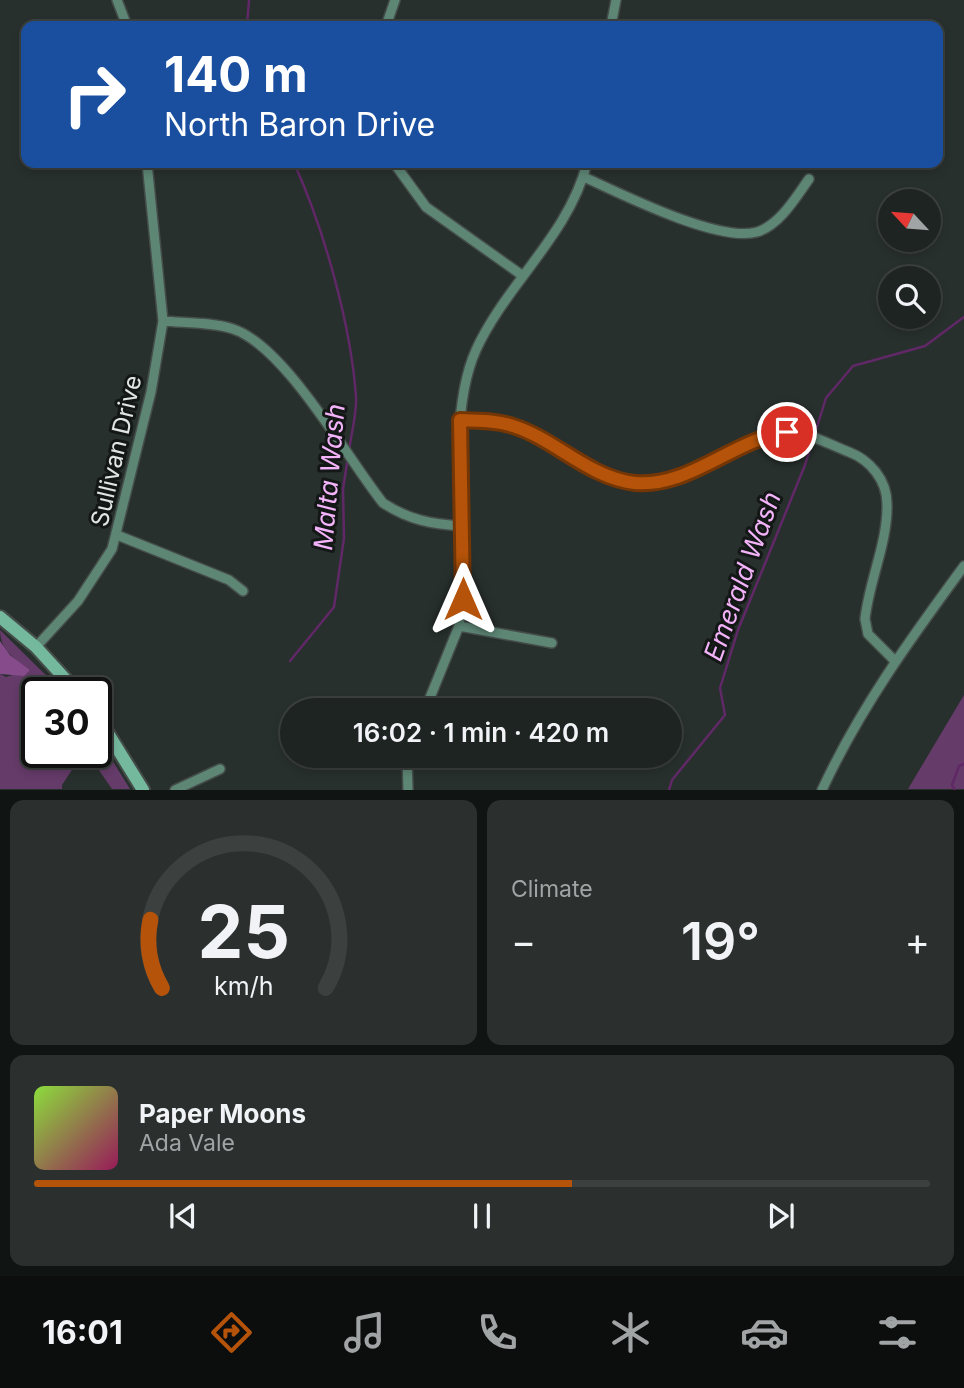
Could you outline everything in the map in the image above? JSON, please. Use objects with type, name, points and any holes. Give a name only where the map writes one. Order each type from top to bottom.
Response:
[{"type":"main road","points":[[0,617],[36,647],[63,677]]},
{"type":"main road","points":[[112,740],[143,789]]},
{"type":"street","points":[[117,0],[125,21]]},
{"type":"street","points":[[388,21],[395,0]]},
{"type":"street","points":[[612,21],[617,0]]},
{"type":"street","name":"Sullivan Drive","points":[[36,647],[78,601],[117,536],[151,392],[163,321],[148,168]]},
{"type":"street","points":[[398,168],[426,207],[523,276]]},
{"type":"street","points":[[430,698],[459,626],[463,599],[460,420],[464,387],[476,351],[497,313],[565,215],[586,168]]},
{"type":"street","points":[[584,177],[647,206],[713,229],[743,234],[759,232],[771,225],[809,179]]},
{"type":"street","points":[[163,321],[233,329],[261,346],[287,371],[383,503],[405,517],[428,524],[462,526]]},
{"type":"street","points":[[460,420],[513,426],[605,475],[635,483],[660,481],[682,474],[745,445],[779,433],[799,433],[861,456],[881,480],[887,505],[865,619],[868,634],[894,660]]},
{"type":"street","points":[[117,536],[229,580],[243,590]]},
{"type":"street","points":[[821,789],[857,719],[894,660],[964,566]]},
{"type":"street","points":[[459,626],[552,643]]},
{"type":"street","points":[[407,768],[408,789]]},
{"type":"street","points":[[175,789],[220,769]]},
{"type":"shaded area","points":[[0,630],[48,677],[21,677],[21,768],[73,768],[62,789],[0,789],[0,674],[6,677],[30,670],[6,649]]},
{"type":"shaded area","points":[[0,641],[10,655],[30,670],[24,676],[0,674]]},
{"type":"shaded area","points":[[964,695],[964,789],[908,789]]},
{"type":"shaded area","points":[[112,760],[130,789],[112,789],[97,768],[112,768]]},
{"type":"waterway","name":"Malta Wash","points":[[247,21],[249,0]]},
{"type":"waterway","name":"Malta Wash","points":[[296,168],[316,217],[348,339],[356,404],[349,451]]},
{"type":"waterway","name":"Emerald Wash","points":[[669,790],[672,780],[725,715],[720,688],[738,630],[805,465],[826,398],[853,366],[925,346],[964,317]]},
{"type":"waterway","name":"Malta Wash","points":[[290,661],[334,607],[344,538],[343,489],[348,457]]},
{"type":"waterway","points":[[955,790],[952,785],[959,766],[964,764]]},
{"type":"route","points":[[463,599],[460,420],[513,426],[605,475],[635,483],[660,481],[682,474],[772,434],[787,432]]}]
